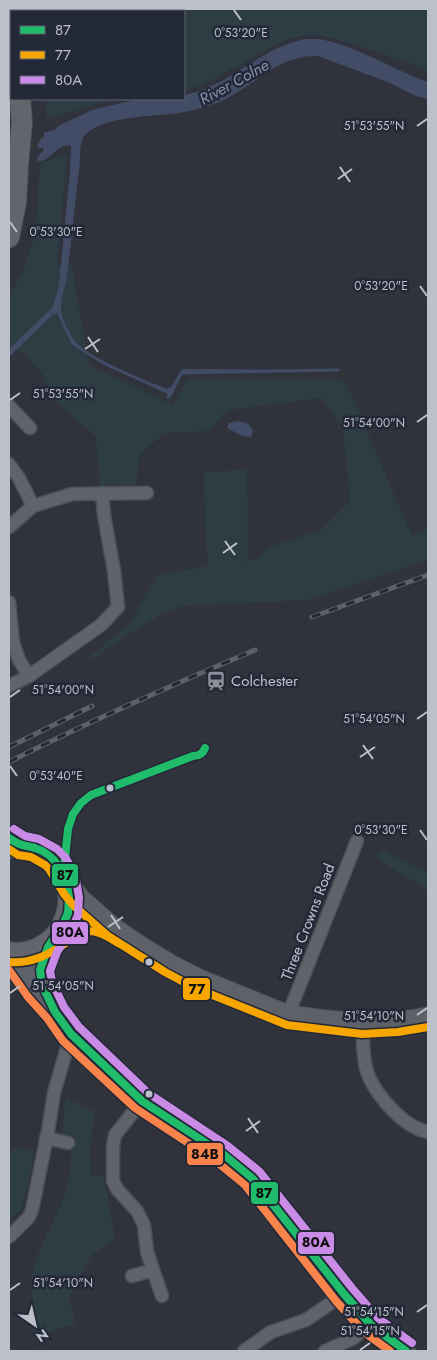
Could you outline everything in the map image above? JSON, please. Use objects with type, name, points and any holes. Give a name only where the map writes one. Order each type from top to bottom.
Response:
[{"type":"main road","points":[[9,237],[16,202],[22,122],[20,100]]},
{"type":"main road","points":[[9,134],[18,165]]},
{"type":"main road","points":[[9,954],[31,951],[41,947],[54,937],[68,913],[69,898],[65,877],[51,857],[35,848],[13,844]]},
{"type":"street","points":[[12,414],[30,428]]},
{"type":"street","points":[[9,464],[34,506]]},
{"type":"street","points":[[9,686],[29,676],[101,625],[118,608],[102,493]]},
{"type":"street","points":[[9,527],[34,506],[72,494],[147,493]]},
{"type":"street","points":[[9,602],[13,642],[19,660],[29,676]]},
{"type":"street","name":"Three Crowns Road","points":[[288,1015],[357,841]]},
{"type":"street","points":[[65,877],[80,898],[114,928],[170,964],[199,979],[288,1015],[362,1024],[397,1022],[428,1017]]},
{"type":"street","points":[[55,1012],[42,985],[40,970],[43,958],[54,937],[83,922],[92,921],[114,928]]},
{"type":"street","points":[[9,954],[71,1034],[142,1100],[223,1154],[252,1178],[371,1325],[406,1351]]},
{"type":"street","points":[[362,1024],[365,1064],[373,1085],[387,1104],[403,1119],[428,1132]]},
{"type":"street","points":[[9,1237],[29,1217],[54,1094],[71,1034]]},
{"type":"street","points":[[142,1100],[116,1135],[113,1147],[113,1181],[117,1189],[137,1211],[144,1225],[147,1252],[162,1296]]},
{"type":"street","points":[[46,1138],[68,1143]]},
{"type":"street","points":[[132,1276],[153,1270]]},
{"type":"street","points":[[244,1351],[271,1332],[306,1320],[344,1294]]},
{"type":"street","points":[[325,1351],[352,1339],[371,1325]]},
{"type":"shaded area","points":[[428,9],[428,72],[372,50],[332,38],[304,35],[285,40],[198,87],[185,89],[185,10],[54,10]]},
{"type":"shaded area","points":[[46,100],[113,100],[47,119]]},
{"type":"shaded area","points":[[67,154],[57,265],[72,266],[89,365],[173,405],[187,379],[338,379],[346,382],[412,536],[428,528],[428,559],[308,600],[184,606],[165,612],[93,659],[90,656],[131,622],[157,575],[163,577],[162,574],[208,566],[204,472],[247,470],[248,559],[240,561],[256,559],[270,547],[321,530],[350,501],[343,427],[321,398],[228,410],[208,431],[164,433],[139,456],[136,488],[100,489],[96,436],[51,398],[43,375],[24,353],[9,346],[9,296],[22,274],[36,232],[40,163]]},
{"type":"shaded area","points":[[383,851],[428,873],[428,891],[378,859],[377,855]]},
{"type":"shaded area","points":[[66,1098],[95,1112],[90,1150],[91,1175],[104,1176],[115,1239],[92,1255],[69,1297],[75,1324],[34,1336],[31,1295],[33,1270],[39,1251],[61,1205],[70,1172],[73,1139],[63,1135]]},
{"type":"shaded area","points":[[14,1147],[35,1152],[22,1209],[9,1220],[9,1156]]},
{"type":"water","name":"River Colne","points":[[305,39],[333,42],[361,52],[428,82],[428,99],[416,96],[390,83],[318,56],[303,57],[276,67],[240,91],[214,104],[180,113],[113,121],[93,129],[83,137],[81,146],[68,268],[61,309],[67,328],[80,346],[117,368],[167,389],[171,387],[182,369],[338,370],[186,372],[169,399],[166,397],[168,394],[104,365],[75,347],[71,343],[57,313],[53,314],[9,357],[10,348],[52,308],[59,285],[71,146],[62,147],[47,159],[38,161],[37,159],[44,148],[39,148],[37,145],[44,137],[44,133],[56,129],[58,126],[92,110],[134,100],[185,100],[185,95],[200,91],[222,81],[271,51]]},
{"type":"water","points":[[238,421],[248,424],[253,430],[251,437],[242,436],[227,428],[229,423]]},
{"type":"waterway","points":[[181,373],[338,370]]},
{"type":"railway","points":[[312,617],[428,575]]},
{"type":"railway","points":[[9,762],[131,704],[255,650]]},
{"type":"railway","points":[[9,747],[92,706]]},
{"type":"transit line","name":"87","points":[[205,748],[199,755],[91,795],[81,803],[73,814],[68,829],[64,868],[69,898],[68,913],[48,947],[40,970],[42,985],[55,1012],[71,1034],[142,1101],[223,1154],[252,1178],[371,1325],[406,1351]]},
{"type":"transit line","name":"80A","points":[[14,829],[25,836],[39,839],[57,849],[65,857],[75,874],[79,897],[78,915],[72,929],[57,952],[50,971],[52,982],[64,1007],[79,1027],[148,1093],[228,1146],[259,1171],[378,1318],[412,1343]]},
{"type":"transit line","name":"87","points":[[9,838],[19,844],[35,848],[48,855],[62,872],[68,893]]},
{"type":"transit line","name":"77","points":[[9,849],[18,855],[31,857],[45,865],[73,905],[108,936],[165,972],[195,988],[287,1025],[362,1034],[398,1032],[428,1027]]},
{"type":"transit line","name":"77","points":[[9,962],[25,962],[39,958],[80,933],[87,931],[102,934],[118,943]]},
{"type":"transit line","name":"84B","points":[[9,970],[63,1041],[135,1108],[217,1162],[245,1185],[336,1301],[364,1332],[390,1351]]},
{"type":"place","name":"Colchester","points":[[216,681]]}]
